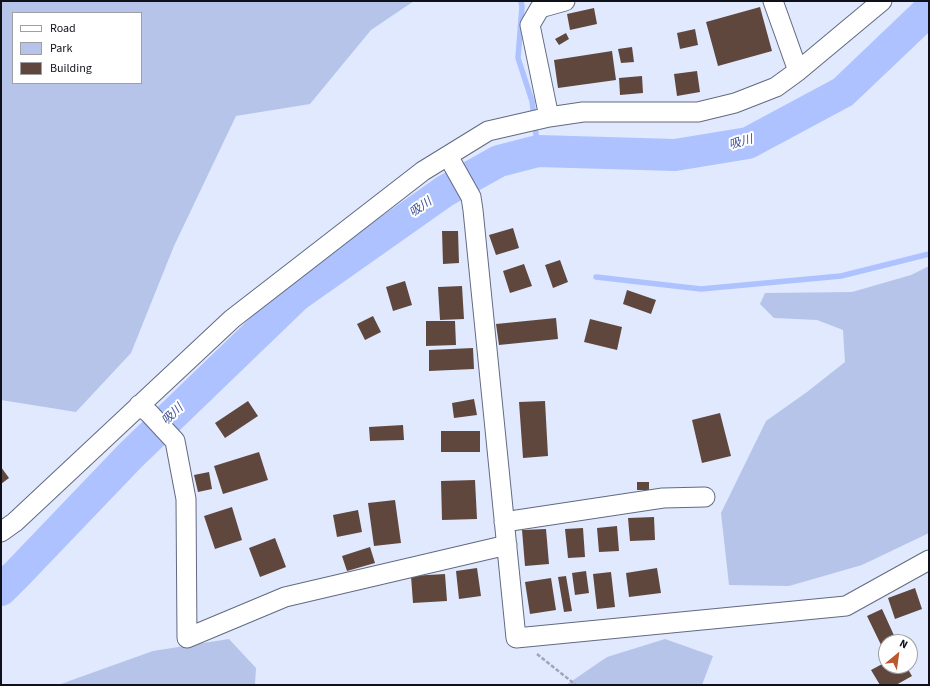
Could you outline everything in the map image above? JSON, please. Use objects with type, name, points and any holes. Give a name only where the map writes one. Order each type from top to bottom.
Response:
[{"type":"street","points":[[549,117],[530,25],[540,8],[565,1]]},
{"type":"street","points":[[773,1],[798,72]]},
{"type":"street","points":[[1,532],[15,522],[144,409],[232,319],[423,171],[451,163],[488,132],[549,117],[583,112],[698,112],[735,103],[776,87],[798,72],[882,1]]},
{"type":"street","points":[[451,163],[471,197],[516,638],[846,606],[929,560]]},
{"type":"street","points":[[144,409],[175,442],[186,500],[187,638],[285,596],[507,545]]},
{"type":"street","points":[[504,522],[663,498],[705,497]]},
{"type":"path","points":[[516,638],[576,685]]},
{"type":"green space","points":[[1,1],[414,1],[371,30],[310,104],[236,116],[174,246],[131,353],[76,412],[1,400]]},
{"type":"green space","points":[[929,266],[929,533],[862,565],[789,586],[729,585],[721,513],[766,421],[807,392],[845,362],[843,330],[817,320],[774,318],[760,304],[765,293],[852,292],[911,275]]},
{"type":"green space","points":[[229,639],[256,668],[255,685],[58,685],[153,651]]},
{"type":"green space","points":[[665,639],[713,656],[702,685],[566,685],[607,657]]},
{"type":"building","points":[[760,7],[772,51],[718,66],[706,22]]},
{"type":"building","points":[[594,8],[597,24],[570,30],[567,14]]},
{"type":"building","points":[[695,29],[698,45],[680,49],[677,33]]},
{"type":"building","points":[[566,33],[569,39],[559,45],[555,39]]},
{"type":"building","points":[[632,47],[634,62],[621,63],[618,49]]},
{"type":"building","points":[[612,51],[616,80],[558,88],[554,60]]},
{"type":"building","points":[[697,71],[700,92],[677,96],[674,74]]},
{"type":"building","points":[[642,76],[643,93],[620,95],[619,78]]},
{"type":"building","points":[[513,228],[519,248],[496,255],[489,235]]},
{"type":"building","points":[[442,231],[458,231],[459,263],[443,264]]},
{"type":"building","points":[[560,260],[568,282],[553,288],[545,265]]},
{"type":"building","points":[[524,264],[532,286],[510,293],[503,271]]},
{"type":"building","points":[[405,281],[412,305],[393,311],[386,287]]},
{"type":"building","points":[[462,286],[464,319],[440,320],[438,287]]},
{"type":"building","points":[[627,290],[656,300],[651,314],[623,304]]},
{"type":"building","points":[[373,316],[381,332],[365,340],[357,324]]},
{"type":"building","points":[[556,318],[558,339],[499,345],[496,324]]},
{"type":"building","points":[[590,319],[622,327],[617,350],[584,342]]},
{"type":"building","points":[[426,321],[455,321],[456,345],[426,346]]},
{"type":"building","points":[[473,348],[474,369],[429,371],[429,350]]},
{"type":"building","points":[[474,399],[477,415],[454,418],[452,403]]},
{"type":"building","points":[[248,401],[258,416],[225,438],[215,423]]},
{"type":"building","points":[[545,401],[548,456],[523,458],[519,402]]},
{"type":"building","points":[[720,413],[731,456],[702,463],[692,420]]},
{"type":"building","points":[[403,425],[404,440],[370,441],[369,427]]},
{"type":"building","points":[[441,431],[480,431],[480,452],[441,452]]},
{"type":"building","points":[[259,452],[268,480],[223,494],[214,466]]},
{"type":"building","points":[[1,467],[9,478],[1,484]]},
{"type":"building","points":[[209,472],[212,489],[198,492],[194,475]]},
{"type":"building","points":[[475,480],[477,519],[442,520],[441,481]]},
{"type":"building","points":[[637,482],[649,482],[649,490],[637,490]]},
{"type":"building","points":[[395,500],[401,543],[374,546],[368,503]]},
{"type":"building","points":[[232,507],[242,540],[215,549],[204,516]]},
{"type":"building","points":[[358,510],[362,532],[337,537],[333,515]]},
{"type":"building","points":[[654,517],[655,540],[630,541],[628,518]]},
{"type":"building","points":[[617,526],[619,551],[599,552],[597,528]]},
{"type":"building","points":[[583,528],[585,557],[568,558],[565,529]]},
{"type":"building","points":[[546,529],[549,564],[525,566],[522,530]]},
{"type":"building","points":[[275,538],[286,567],[260,577],[249,548]]},
{"type":"building","points":[[370,547],[375,563],[347,571],[342,556]]},
{"type":"building","points":[[477,568],[481,596],[459,599],[456,571]]},
{"type":"building","points":[[657,568],[661,593],[629,597],[626,573]]},
{"type":"building","points":[[586,571],[589,593],[575,595],[572,573]]},
{"type":"building","points":[[611,572],[615,607],[597,609],[593,574]]},
{"type":"building","points":[[445,574],[447,601],[413,603],[411,576]]},
{"type":"building","points":[[566,576],[572,611],[564,612],[558,577]]},
{"type":"building","points":[[551,578],[556,610],[530,614],[525,582]]},
{"type":"building","points":[[915,588],[922,609],[895,619],[888,598]]},
{"type":"building","points":[[882,609],[893,634],[878,634],[878,639],[867,616]]},
{"type":"building","points":[[878,666],[878,674],[911,674],[912,676],[896,685],[880,685],[871,670]]},
{"type":"waterway","points":[[521,1],[522,7],[518,58],[532,101],[538,151]]},
{"type":"waterway","name":"吸川","points":[[1,590],[130,456],[296,296],[445,191],[499,161],[538,151],[675,155],[748,143],[843,92],[929,10]]},
{"type":"waterway","points":[[596,277],[701,289],[841,276],[929,254]]}]
